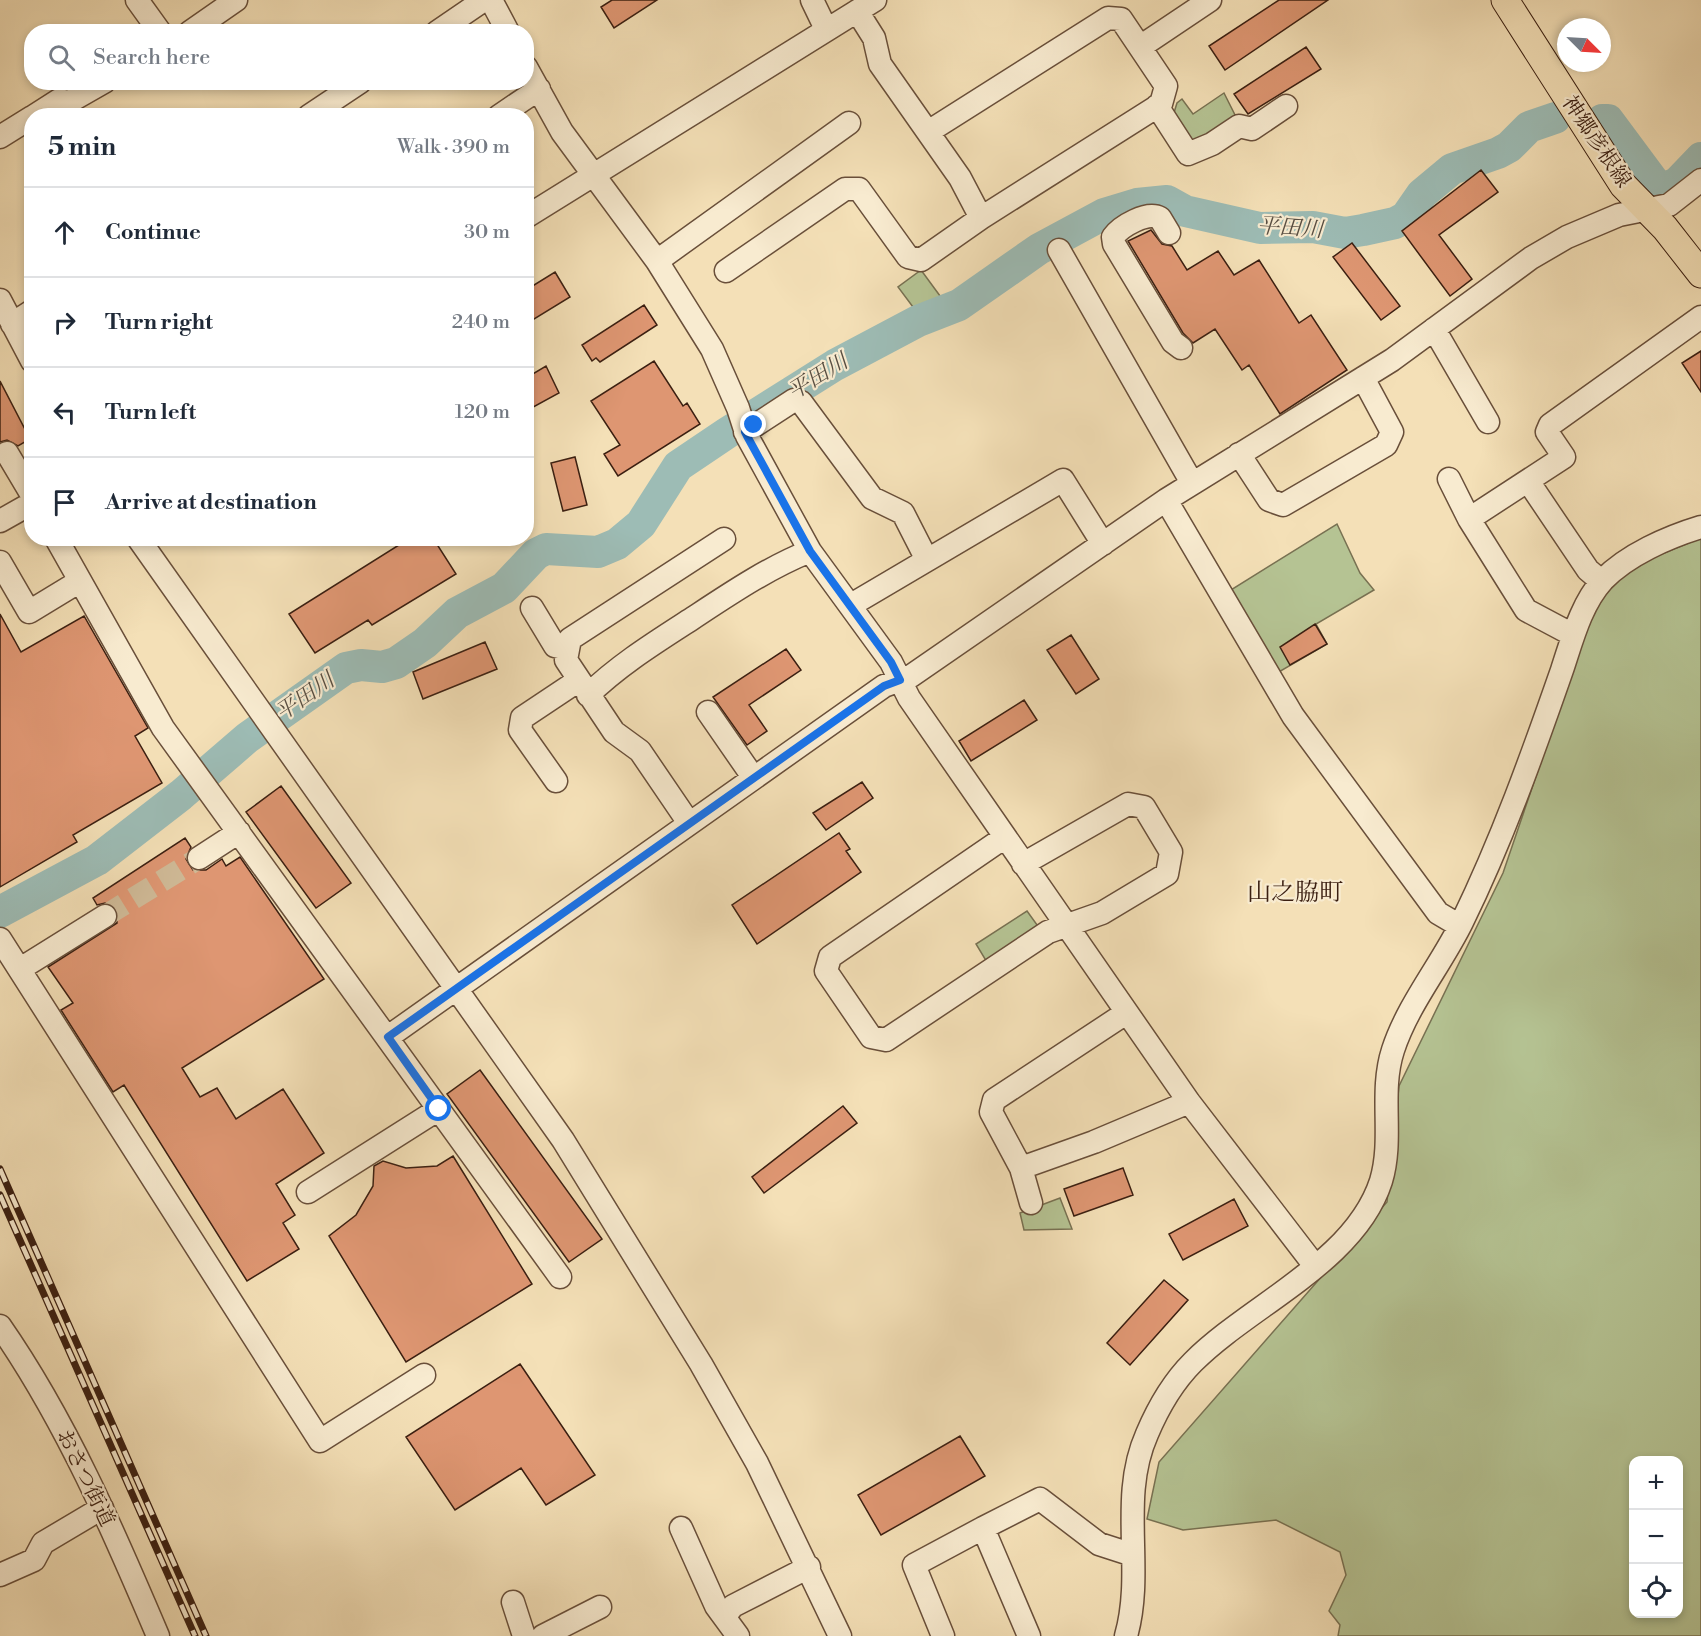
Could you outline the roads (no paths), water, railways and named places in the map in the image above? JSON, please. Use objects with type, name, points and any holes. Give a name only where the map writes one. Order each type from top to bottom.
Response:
[{"type":"main road","name":"神郷彦根線","points":[[1505,0],[1623,185],[1701,274]]},
{"type":"street","points":[[137,0],[154,24]]},
{"type":"street","points":[[202,24],[236,0]]},
{"type":"street","points":[[448,24],[484,0]]},
{"type":"street","points":[[490,0],[503,24]]},
{"type":"street","points":[[812,0],[826,29]]},
{"type":"street","points":[[1140,47],[1210,0]]},
{"type":"street","points":[[534,213],[866,6],[880,64],[960,178],[981,218]]},
{"type":"street","points":[[726,271],[752,262],[845,189],[859,189],[908,257],[921,260],[981,218],[1161,104],[1166,86],[1121,20],[1108,18],[928,132]]},
{"type":"street","points":[[534,81],[562,132],[657,261],[712,350],[744,426],[810,551],[891,662],[909,698],[1126,1013],[1189,1102],[1315,1266]]},
{"type":"street","points":[[511,108],[539,89]]},
{"type":"street","points":[[46,108],[59,100],[69,102],[90,90]]},
{"type":"street","points":[[321,108],[348,90]]},
{"type":"street","points":[[1157,106],[1188,154],[1212,144],[1239,126],[1252,129],[1286,106]]},
{"type":"street","points":[[0,137],[24,122]]},
{"type":"street","points":[[657,261],[849,123]]},
{"type":"street","points":[[388,1037],[884,686],[900,680],[970,637],[1192,483],[1240,446],[1434,329],[1531,258],[1568,237],[1619,215],[1669,205],[1701,180]]},
{"type":"street","points":[[1169,233],[1160,218],[1148,216],[1118,230],[1113,237],[1114,244],[1173,342],[1182,348]]},
{"type":"street","points":[[1059,250],[1192,483]]},
{"type":"street","points":[[0,300],[24,346]]},
{"type":"street","points":[[12,324],[24,316]]},
{"type":"street","points":[[1469,519],[1564,457],[1547,432],[1550,425],[1701,317]]},
{"type":"street","points":[[1434,329],[1488,422]]},
{"type":"street","points":[[1240,446],[1269,500],[1283,505],[1386,445],[1392,432],[1364,372]]},
{"type":"street","points":[[744,426],[794,400],[801,402],[872,498],[903,513],[927,560]]},
{"type":"street","points":[[7,453],[24,482]]},
{"type":"street","points":[[1449,479],[1469,519],[1526,610],[1573,635]]},
{"type":"street","points":[[851,605],[1063,480],[1103,544]]},
{"type":"street","points":[[1528,481],[1576,555],[1601,581]]},
{"type":"street","points":[[1166,500],[1293,716],[1438,913],[1460,926]]},
{"type":"street","points":[[0,521],[24,508]]},
{"type":"street","points":[[1126,1636],[1134,1594],[1131,1498],[1137,1462],[1149,1429],[1175,1384],[1192,1363],[1225,1333],[1315,1266],[1353,1230],[1370,1206],[1386,1158],[1385,1093],[1394,1047],[1460,926],[1515,804],[1573,635],[1589,600],[1601,581],[1619,566],[1648,549],[1701,527]]},
{"type":"street","points":[[689,823],[640,751],[615,732],[566,660],[570,639],[724,539]]},
{"type":"street","points":[[61,546],[164,728],[560,1276]]},
{"type":"street","points":[[144,546],[563,1140],[700,1364],[757,1463],[840,1636]]},
{"type":"street","points":[[556,781],[520,730],[522,718],[613,671],[775,565],[810,551]]},
{"type":"street","points":[[0,562],[29,612],[80,580]]},
{"type":"street","points":[[532,608],[555,646],[568,649]]},
{"type":"street","points":[[708,712],[753,777]]},
{"type":"street","points":[[1005,837],[830,957],[826,971],[871,1037],[886,1040],[1048,932],[1102,913],[1167,874],[1171,852],[1144,807],[1128,804],[1023,864]]},
{"type":"street","points":[[199,858],[239,832]]},
{"type":"street","points":[[20,969],[105,916]]},
{"type":"street","points":[[0,939],[320,1441],[424,1376]]},
{"type":"street","points":[[1031,1203],[1021,1168],[991,1112],[994,1100],[1126,1013]]},
{"type":"street","points":[[1021,1168],[1094,1142],[1189,1102]]},
{"type":"street","points":[[308,1192],[439,1109]]},
{"type":"street","name":"おさつ街道","points":[[0,1326],[33,1373],[102,1508],[158,1636]]},
{"type":"street","points":[[943,1636],[914,1565],[1040,1499],[1099,1544],[1133,1555]]},
{"type":"street","points":[[0,1575],[34,1560],[43,1543],[102,1508]]},
{"type":"street","points":[[681,1528],[716,1605],[738,1636]]},
{"type":"street","points":[[983,1528],[1029,1636]]},
{"type":"street","points":[[725,1616],[733,1606],[809,1568]]},
{"type":"street","points":[[513,1602],[524,1636]]},
{"type":"street","points":[[543,1636],[600,1607]]},
{"type":"waterway","name":"平田川","points":[[0,912],[97,860],[181,795],[247,738],[346,668],[361,665],[382,667],[396,663],[425,643],[457,613],[504,588],[536,554],[546,549],[598,552],[617,544],[641,524],[678,466],[835,365],[918,321],[959,305],[1039,249],[1104,214],[1137,204],[1167,201],[1185,211],[1260,228],[1313,227],[1345,233],[1363,230],[1395,223],[1406,217],[1422,194],[1452,169],[1498,153],[1509,147],[1529,127],[1555,118]]},
{"type":"waterway","name":"平田川","points":[[1602,120],[1608,120],[1657,186],[1663,189],[1677,183],[1701,158]]},
{"type":"tunnel","points":[[105,916],[199,858]]},
{"type":"railway","points":[[0,1169],[206,1636]]},
{"type":"railway","points":[[0,1195],[195,1636]]},
{"type":"district","name":"山之脇町","points":[[1295,893]]}]
